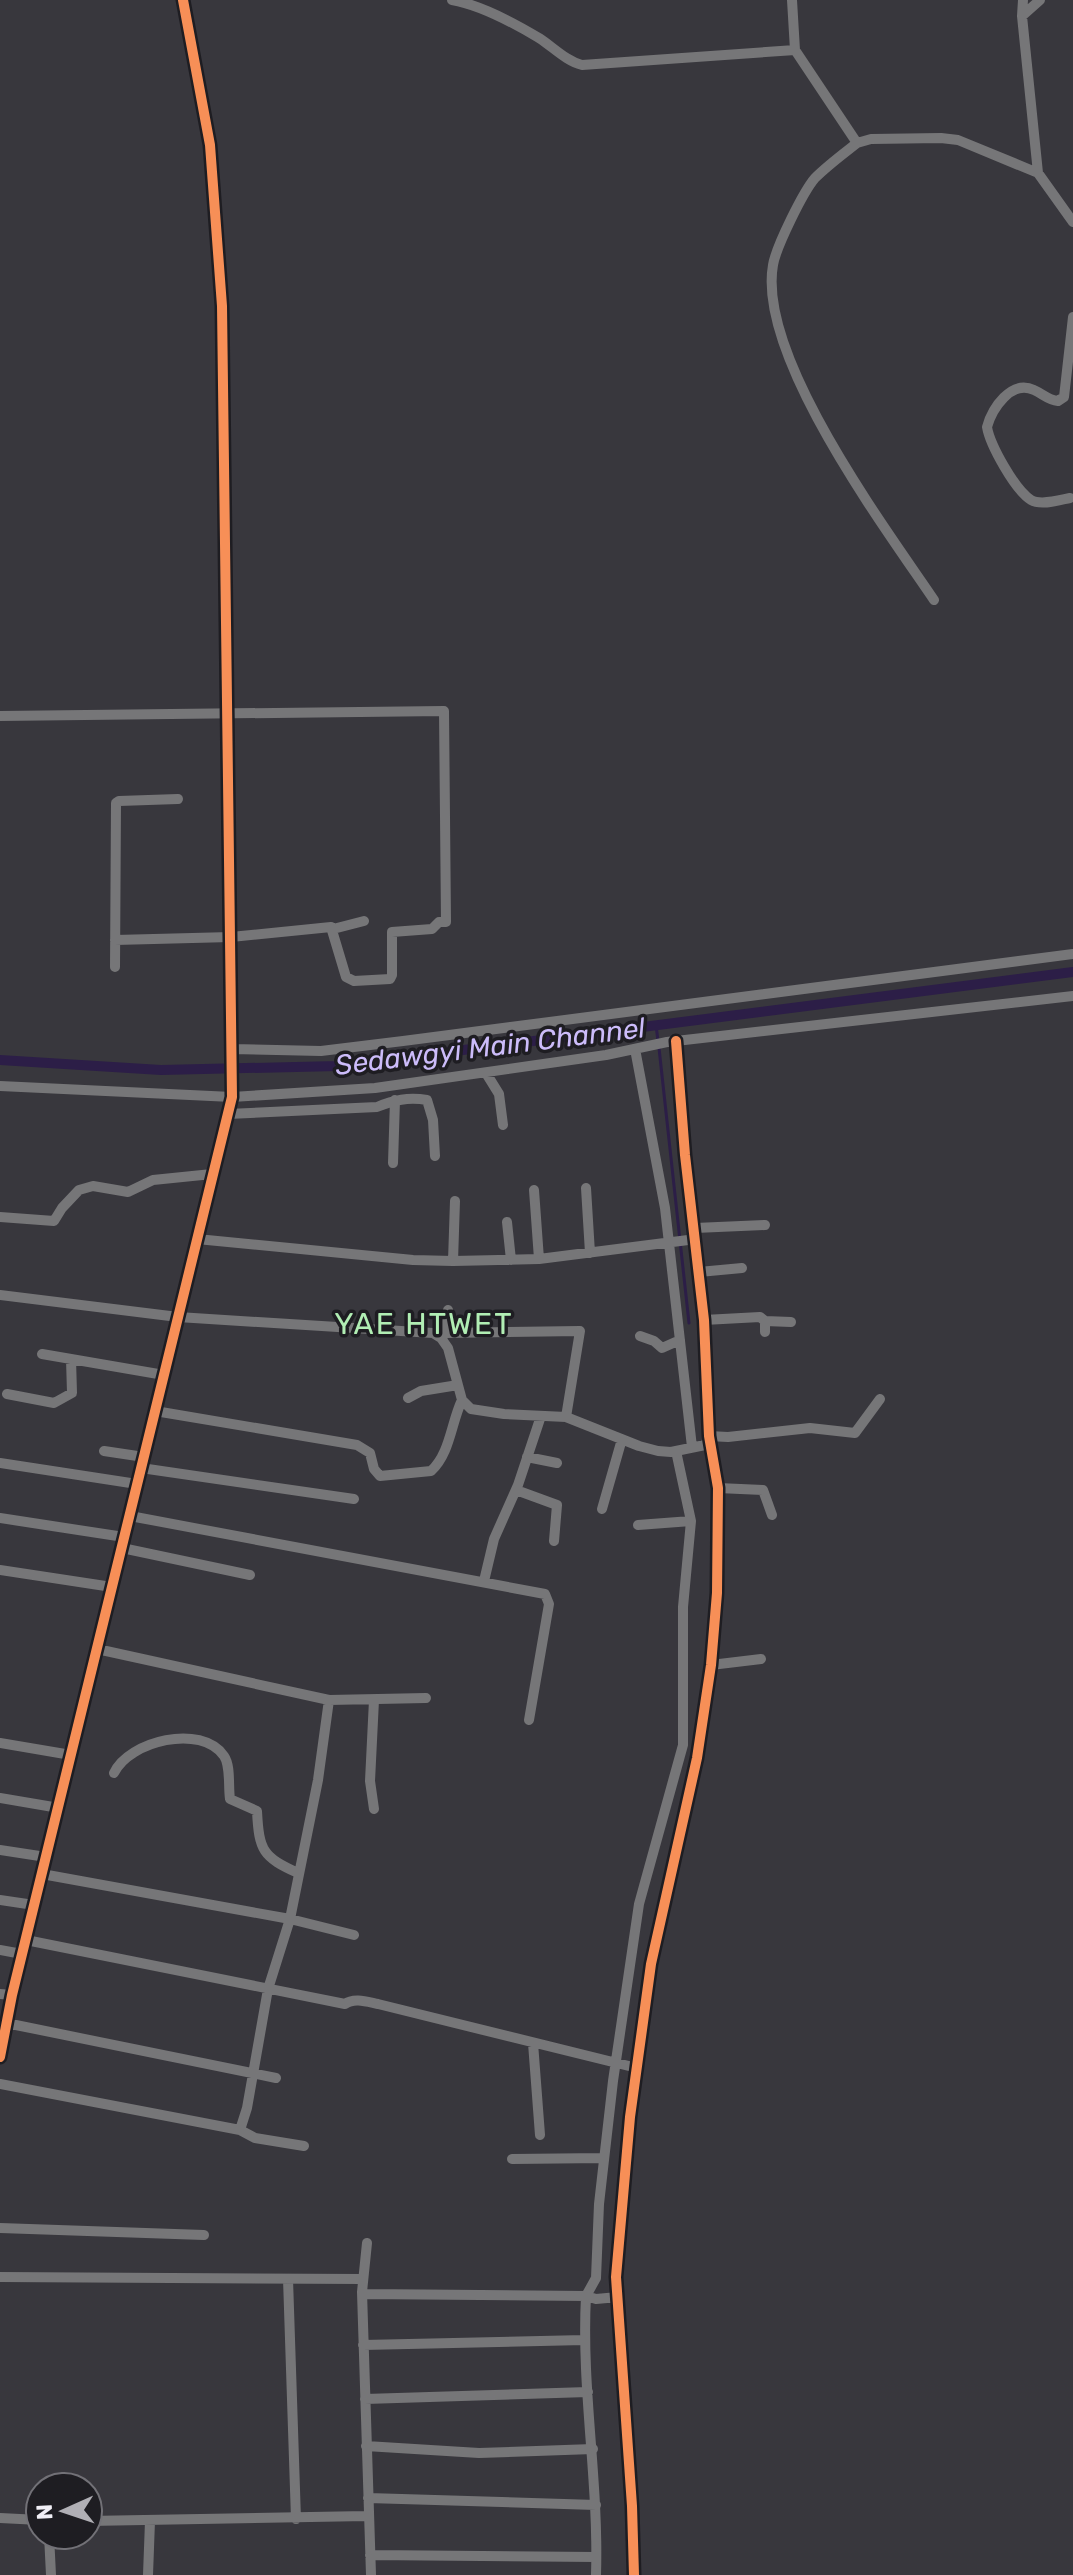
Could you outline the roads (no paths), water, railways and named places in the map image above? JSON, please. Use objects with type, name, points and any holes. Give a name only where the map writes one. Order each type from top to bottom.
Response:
[{"type":"street","points":[[0,2057],[12,1995],[232,1092],[222,306],[210,145],[183,0]]},
{"type":"street","points":[[452,0],[484,10],[582,65],[795,50]]},
{"type":"street","points":[[792,0],[795,50],[857,143]]},
{"type":"street","points":[[1023,0],[1038,173],[1073,222]]},
{"type":"street","points":[[1022,16],[1040,0]]},
{"type":"street","points":[[934,600],[832,446],[780,330],[772,297],[772,268],[777,248],[810,185],[857,143],[871,139],[958,140],[1038,173]]},
{"type":"street","points":[[1070,498],[1040,502],[1031,500],[1005,469],[987,427],[998,403],[1013,390],[1031,388],[1058,401],[1064,397],[1073,317]]},
{"type":"street","points":[[0,716],[444,711],[446,922],[439,922],[432,929],[392,932],[390,979],[354,981],[346,977],[333,929]]},
{"type":"street","points":[[115,967],[116,803],[178,799]]},
{"type":"street","points":[[115,940],[231,937],[333,929],[364,921]]},
{"type":"street","points":[[232,1052],[321,1051],[418,1040],[1073,954]]},
{"type":"street","points":[[0,1086],[232,1092],[375,1088],[671,1042],[1073,996]]},
{"type":"street","points":[[671,1042],[704,1320],[701,1443]]},
{"type":"street","points":[[634,2575],[616,2277],[651,1964],[697,1758],[711,1665],[717,1593],[718,1488],[701,1443],[680,1340],[672,1243],[635,1049]]},
{"type":"street","points":[[486,1073],[499,1094],[503,1125]]},
{"type":"street","points":[[375,1088],[377,1107]]},
{"type":"street","points":[[228,1114],[377,1107],[395,1100],[427,1100],[433,1120],[435,1156]]},
{"type":"street","points":[[393,1163],[395,1100]]},
{"type":"street","points":[[0,1217],[54,1221],[79,1190],[93,1186],[128,1192],[153,1180],[212,1174]]},
{"type":"street","points":[[586,1188],[590,1253]]},
{"type":"street","points":[[534,1190],[539,1259]]},
{"type":"street","points":[[453,1261],[455,1201]]},
{"type":"street","points":[[507,1222],[511,1260]]},
{"type":"street","points":[[197,1239],[453,1261],[511,1260],[672,1243],[694,1236],[765,1225]]},
{"type":"street","points":[[699,1272],[742,1268]]},
{"type":"street","points":[[0,1295],[178,1317],[443,1336],[580,1331],[566,1417]]},
{"type":"street","points":[[155,1411],[357,1445],[370,1453],[374,1469],[380,1476],[431,1471],[446,1451],[461,1404],[443,1336],[448,1310]]},
{"type":"street","points":[[704,1320],[760,1317],[765,1326],[791,1322]]},
{"type":"street","points":[[640,1336],[662,1348],[680,1340]]},
{"type":"street","points":[[42,1354],[164,1375]]},
{"type":"street","points":[[7,1394],[54,1403],[72,1393],[71,1359]]},
{"type":"street","points":[[408,1398],[421,1391],[458,1385]]},
{"type":"street","points":[[461,1404],[478,1411],[566,1417],[658,1451],[676,1451],[728,1437],[810,1428],[851,1433],[857,1430],[880,1399]]},
{"type":"street","points":[[445,1418],[461,1404]]},
{"type":"street","points":[[484,1581],[494,1539],[516,1490],[541,1416]]},
{"type":"street","points":[[602,1509],[622,1439]]},
{"type":"street","points":[[104,1451],[143,1462],[354,1499]]},
{"type":"street","points":[[596,2575],[596,2505],[584,2340],[596,2278],[604,2158],[639,1904],[683,1745],[683,1607],[691,1521],[676,1451]]},
{"type":"street","points":[[527,1457],[557,1463]]},
{"type":"street","points":[[0,1463],[137,1484]]},
{"type":"street","points":[[718,1488],[763,1490],[772,1515]]},
{"type":"street","points":[[516,1490],[557,1505],[554,1541]]},
{"type":"street","points":[[130,1516],[545,1594],[549,1599],[529,1720]]},
{"type":"street","points":[[0,1518],[123,1542],[250,1575]]},
{"type":"street","points":[[638,1525],[691,1521]]},
{"type":"street","points":[[0,1570],[112,1587]]},
{"type":"street","points":[[97,1649],[329,1700],[426,1698]]},
{"type":"street","points":[[711,1665],[761,1659]]},
{"type":"street","points":[[240,2130],[247,2108],[268,1989],[290,1919],[318,1780],[329,1700]]},
{"type":"street","points":[[374,1700],[370,1781],[374,1809]]},
{"type":"street","points":[[114,1773],[127,1756],[164,1740],[185,1737],[216,1746],[226,1759],[230,1799],[257,1811],[266,1855],[298,1873]]},
{"type":"street","points":[[0,1743],[71,1755]]},
{"type":"street","points":[[0,1798],[59,1808]]},
{"type":"street","points":[[0,1850],[46,1857]]},
{"type":"street","points":[[652,1864],[671,1873]]},
{"type":"street","points":[[42,1874],[290,1919],[354,1935]]},
{"type":"street","points":[[0,1900],[34,1905]]},
{"type":"street","points":[[26,1940],[345,2004],[360,2000],[637,2068]]},
{"type":"street","points":[[0,1950],[22,1954]]},
{"type":"street","points":[[0,1994],[12,1995]]},
{"type":"street","points":[[6,2023],[276,2078]]},
{"type":"street","points":[[533,2043],[540,2135]]},
{"type":"street","points":[[0,2084],[240,2130],[255,2138],[304,2146]]},
{"type":"street","points":[[512,2159],[604,2158]]},
{"type":"street","points":[[0,2228],[204,2235]]},
{"type":"street","points":[[367,2243],[363,2279],[363,2345],[371,2575]]},
{"type":"street","points":[[0,2277],[363,2279]]},
{"type":"street","points":[[288,2279],[296,2519]]},
{"type":"street","points":[[363,2294],[615,2297]]},
{"type":"street","points":[[363,2345],[584,2340]]},
{"type":"street","points":[[365,2399],[588,2392]]},
{"type":"street","points":[[366,2446],[479,2453],[593,2449]]},
{"type":"street","points":[[368,2498],[596,2505]]},
{"type":"street","points":[[104,2521],[367,2516]]},
{"type":"street","points":[[0,2518],[24,2519]]},
{"type":"street","points":[[148,2575],[150,2521]]},
{"type":"street","points":[[50,2551],[51,2575]]},
{"type":"street","points":[[370,2555],[596,2557]]},
{"type":"waterway","name":"Sedawgyi Main Channel","points":[[0,1060],[161,1070],[338,1066],[1073,972]]},
{"type":"waterway","points":[[656,1025],[658,1041]]},
{"type":"waterway","points":[[659,1048],[689,1323]]},
{"type":"district","name":"YAE HTWET","points":[[424,1324]]}]
